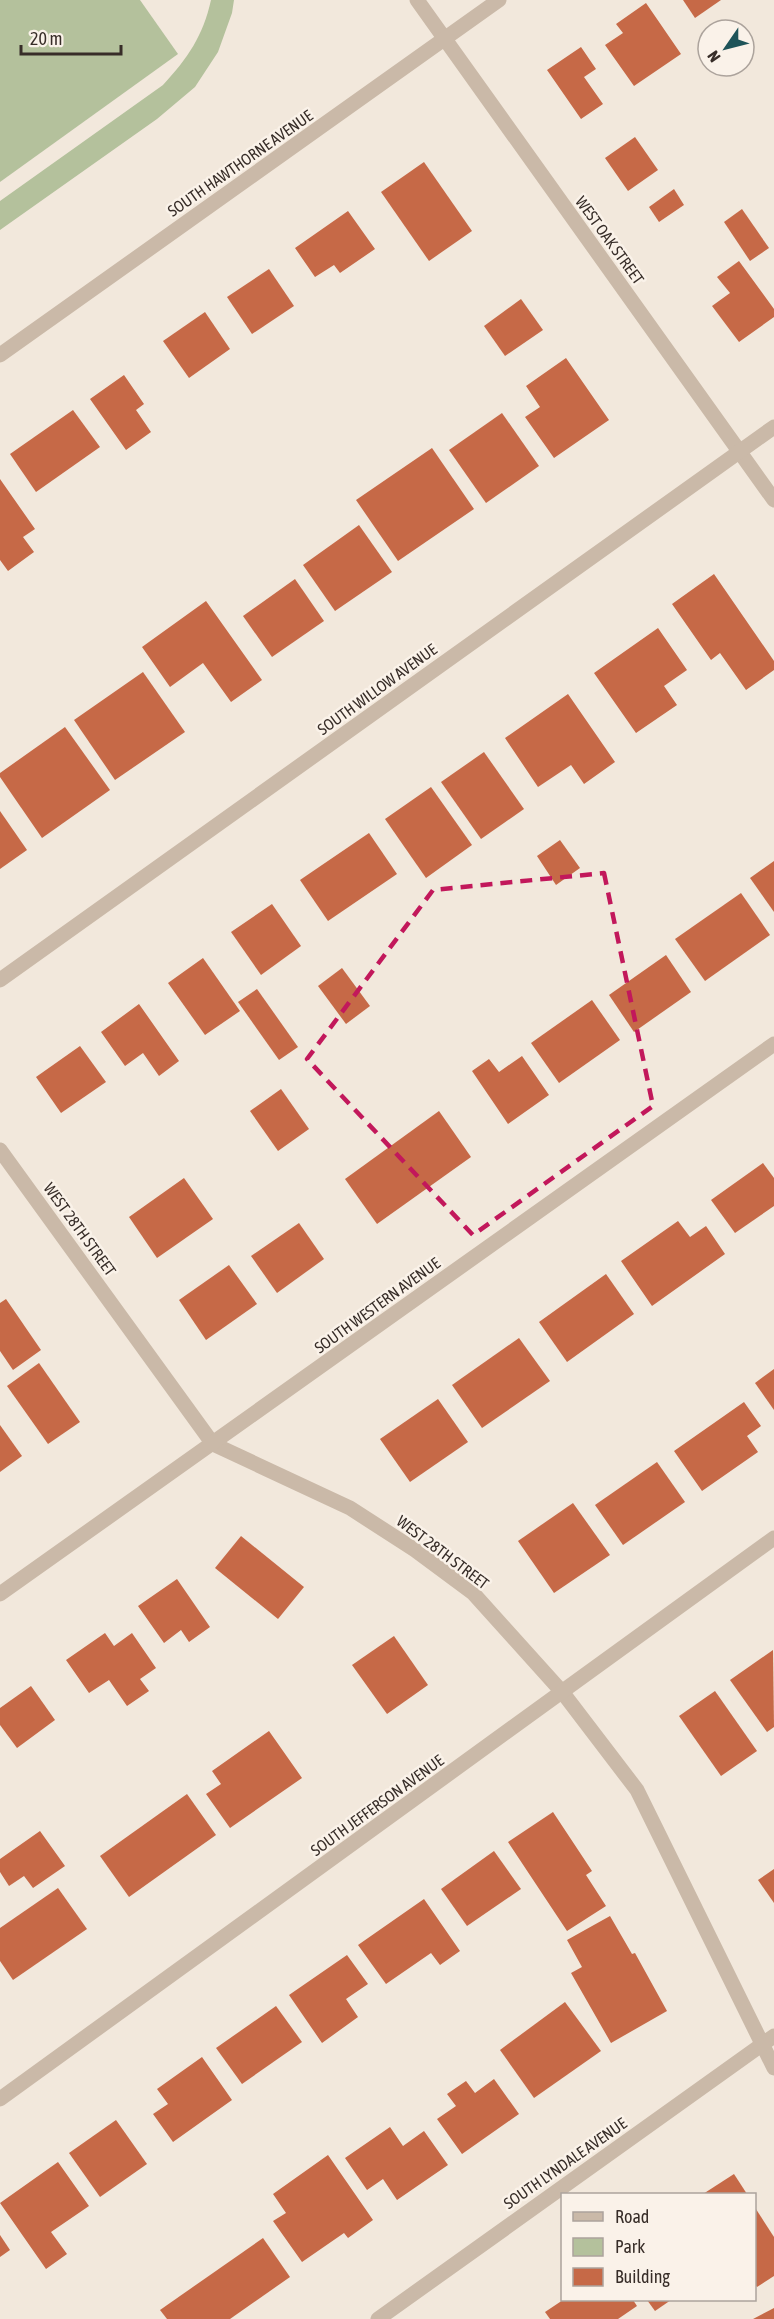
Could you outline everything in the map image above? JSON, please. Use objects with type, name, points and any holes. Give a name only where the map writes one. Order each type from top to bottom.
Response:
[{"type":"street","name":"WEST OAK STREET","points":[[417,0],[774,500]]},
{"type":"street","name":"SOUTH HAWTHORNE AVENUE","points":[[0,354],[500,0]]},
{"type":"street","name":"SOUTH WILLOW AVENUE","points":[[0,980],[774,427]]},
{"type":"street","name":"SOUTH WESTERN AVENUE","points":[[0,1594],[774,1044]]},
{"type":"street","name":"WEST 28TH STREET","points":[[0,1150],[213,1444],[350,1508],[415,1550],[473,1593],[563,1693],[637,1790],[768,2040],[774,2068]]},
{"type":"street","name":"SOUTH JEFFERSON AVENUE","points":[[0,2099],[774,1538]]},
{"type":"street","name":"SOUTH LYNDALE AVENUE","points":[[378,2319],[768,2040]]},
{"type":"highlighted area","points":[[604,873],[653,1106],[473,1235],[307,1059],[433,890]]},
{"type":"green space","points":[[0,0],[140,0],[178,54],[0,182]]},
{"type":"green space","points":[[211,0],[234,0],[232,13],[218,52],[195,87],[157,119],[0,230],[0,201],[163,85],[180,65],[199,36]]},
{"type":"building","points":[[683,0],[721,0],[695,18]]},
{"type":"building","points":[[646,3],[681,54],[634,86],[605,45],[623,33],[616,24]]},
{"type":"building","points":[[581,47],[596,69],[584,77],[603,104],[581,119],[547,70]]},
{"type":"building","points":[[635,137],[658,170],[628,191],[605,158]]},
{"type":"building","points":[[424,162],[472,231],[429,261],[381,192]]},
{"type":"building","points":[[674,189],[684,205],[659,222],[649,207]]},
{"type":"building","points":[[742,209],[769,248],[750,261],[724,222]]},
{"type":"building","points":[[348,211],[375,249],[340,273],[334,265],[315,277],[295,248]]},
{"type":"building","points":[[739,261],[774,309],[774,317],[739,342],[712,306],[730,293],[717,277]]},
{"type":"building","points":[[269,269],[294,306],[252,334],[227,297]]},
{"type":"building","points":[[521,299],[543,330],[505,356],[484,326]]},
{"type":"building","points":[[205,312],[230,349],[189,378],[163,341]]},
{"type":"building","points":[[566,358],[609,420],[554,458],[525,417],[540,407],[526,386]]},
{"type":"building","points":[[124,375],[144,404],[136,410],[151,432],[126,450],[90,399]]},
{"type":"building","points":[[73,410],[100,447],[36,492],[10,454]]},
{"type":"building","points":[[502,413],[539,466],[486,503],[449,450]]},
{"type":"building","points":[[432,448],[474,509],[398,561],[356,500]]},
{"type":"building","points":[[0,479],[35,529],[23,537],[34,552],[8,571],[0,560]]},
{"type":"building","points":[[359,525],[392,572],[335,611],[303,565]]},
{"type":"building","points":[[714,574],[774,661],[774,670],[746,690],[720,653],[711,660],[672,604]]},
{"type":"building","points":[[295,579],[324,621],[272,657],[243,616]]},
{"type":"building","points":[[206,601],[262,680],[231,702],[203,663],[170,687],[142,647]]},
{"type":"building","points":[[658,628],[687,670],[664,686],[677,705],[636,733],[594,673]]},
{"type":"building","points":[[143,672],[185,732],[115,780],[74,720]]},
{"type":"building","points":[[568,694],[615,762],[584,784],[571,765],[538,787],[505,738]]},
{"type":"building","points":[[65,727],[110,790],[42,838],[0,777],[0,773]]},
{"type":"building","points":[[484,752],[524,809],[481,839],[441,782]]},
{"type":"building","points":[[431,787],[472,845],[426,878],[385,819]]},
{"type":"building","points":[[0,811],[27,850],[0,869]]},
{"type":"building","points":[[369,833],[397,874],[328,921],[300,880]]},
{"type":"building","points":[[560,840],[580,868],[556,885],[537,856]]},
{"type":"building","points":[[774,861],[774,912],[750,878]]},
{"type":"building","points":[[741,893],[770,935],[705,981],[675,939]]},
{"type":"building","points":[[272,904],[301,946],[261,975],[231,932]]},
{"type":"building","points":[[666,955],[691,992],[634,1032],[609,995]]},
{"type":"building","points":[[203,958],[240,1011],[205,1035],[168,983]]},
{"type":"building","points":[[342,968],[370,1006],[346,1024],[318,986]]},
{"type":"building","points":[[257,989],[298,1047],[279,1060],[238,1002]]},
{"type":"building","points":[[592,1000],[620,1040],[559,1083],[531,1043]]},
{"type":"building","points":[[139,1004],[179,1061],[159,1076],[143,1053],[125,1066],[101,1032]]},
{"type":"building","points":[[80,1046],[106,1082],[61,1113],[36,1077]]},
{"type":"building","points":[[522,1056],[549,1095],[508,1124],[472,1071],[489,1059],[499,1072]]},
{"type":"building","points":[[281,1089],[309,1129],[278,1151],[250,1111]]},
{"type":"building","points":[[439,1111],[471,1157],[377,1224],[345,1179]]},
{"type":"building","points":[[763,1163],[774,1178],[774,1206],[735,1233],[711,1200]]},
{"type":"building","points":[[184,1178],[213,1219],[157,1258],[129,1217]]},
{"type":"building","points":[[678,1221],[690,1237],[706,1226],[725,1254],[652,1306],[621,1261]]},
{"type":"building","points":[[299,1223],[324,1259],[277,1293],[251,1256]]},
{"type":"building","points":[[229,1265],[257,1304],[206,1340],[179,1300]]},
{"type":"building","points":[[606,1274],[634,1314],[567,1362],[539,1322]]},
{"type":"building","points":[[6,1299],[41,1350],[13,1370],[0,1351],[0,1303]]},
{"type":"building","points":[[519,1338],[550,1381],[482,1428],[452,1385]]},
{"type":"building","points":[[39,1363],[80,1422],[48,1444],[7,1386]]},
{"type":"building","points":[[774,1369],[774,1410],[755,1383]]},
{"type":"building","points":[[438,1399],[468,1442],[410,1482],[380,1439]]},
{"type":"building","points":[[744,1402],[761,1426],[747,1436],[758,1452],[702,1491],[674,1451]]},
{"type":"building","points":[[0,1425],[22,1456],[0,1472]]},
{"type":"building","points":[[657,1462],[685,1502],[623,1545],[595,1505]]},
{"type":"building","points":[[573,1503],[610,1555],[554,1593],[518,1541]]},
{"type":"building","points":[[241,1536],[304,1587],[278,1619],[215,1568]]},
{"type":"building","points":[[177,1579],[210,1627],[189,1642],[181,1630],[164,1643],[138,1606]]},
{"type":"building","points":[[105,1633],[114,1646],[132,1633],[156,1668],[140,1679],[149,1691],[127,1706],[109,1680],[89,1693],[66,1660]]},
{"type":"building","points":[[394,1636],[428,1685],[387,1714],[352,1665]]},
{"type":"building","points":[[773,1650],[774,1727],[767,1732],[730,1680]]},
{"type":"building","points":[[31,1686],[55,1720],[17,1748],[0,1725],[0,1708]]},
{"type":"building","points":[[715,1691],[757,1751],[721,1776],[679,1716]]},
{"type":"building","points":[[269,1731],[302,1778],[230,1828],[206,1794],[221,1784],[212,1771]]},
{"type":"building","points":[[187,1794],[216,1835],[129,1897],[100,1856]]},
{"type":"building","points":[[553,1812],[592,1871],[586,1875],[606,1906],[567,1931],[508,1842]]},
{"type":"building","points":[[40,1831],[65,1866],[33,1888],[24,1876],[9,1886],[0,1872],[0,1859]]},
{"type":"building","points":[[494,1851],[521,1889],[467,1926],[441,1889]]},
{"type":"building","points":[[774,1869],[774,1903],[758,1880]]},
{"type":"building","points":[[58,1888],[87,1929],[13,1980],[0,1961],[0,1928]]},
{"type":"building","points":[[424,1899],[460,1951],[440,1965],[431,1953],[386,1984],[358,1945]]},
{"type":"building","points":[[610,1916],[632,1954],[635,1953],[667,2011],[611,2043],[571,1973],[582,1967],[567,1940]]},
{"type":"building","points":[[347,1955],[368,1984],[346,1999],[358,2017],[322,2043],[289,1995]]},
{"type":"building","points":[[565,2002],[601,2051],[534,2098],[500,2050]]},
{"type":"building","points":[[276,2006],[302,2042],[242,2084],[216,2048]]},
{"type":"building","points":[[202,2057],[232,2100],[173,2142],[153,2114],[168,2104],[157,2089]]},
{"type":"building","points":[[494,2079],[519,2114],[462,2154],[437,2119],[456,2106],[447,2094],[466,2081],[475,2093]]},
{"type":"building","points":[[116,2120],[147,2164],[100,2197],[69,2153]]},
{"type":"building","points":[[390,2127],[403,2146],[424,2131],[448,2165],[397,2200],[383,2179],[367,2190],[345,2158]]},
{"type":"building","points":[[328,2155],[373,2220],[348,2238],[344,2233],[302,2262],[273,2221],[286,2213],[273,2194]]},
{"type":"building","points":[[58,2162],[89,2206],[51,2232],[67,2254],[46,2269],[0,2203]]},
{"type":"building","points":[[734,2174],[746,2193],[705,2193]]},
{"type":"building","points":[[756,2209],[774,2237],[774,2276],[757,2287]]},
{"type":"building","points":[[0,2235],[10,2250],[0,2257]]},
{"type":"building","points":[[263,2238],[290,2277],[230,2319],[167,2319],[160,2310]]},
{"type":"building","points":[[562,2301],[634,2301],[637,2306],[618,2319],[550,2319],[545,2312]]},
{"type":"building","points":[[648,2301],[670,2301],[655,2311]]},
{"type":"building","points":[[774,2308],[774,2319],[753,2319]]}]
